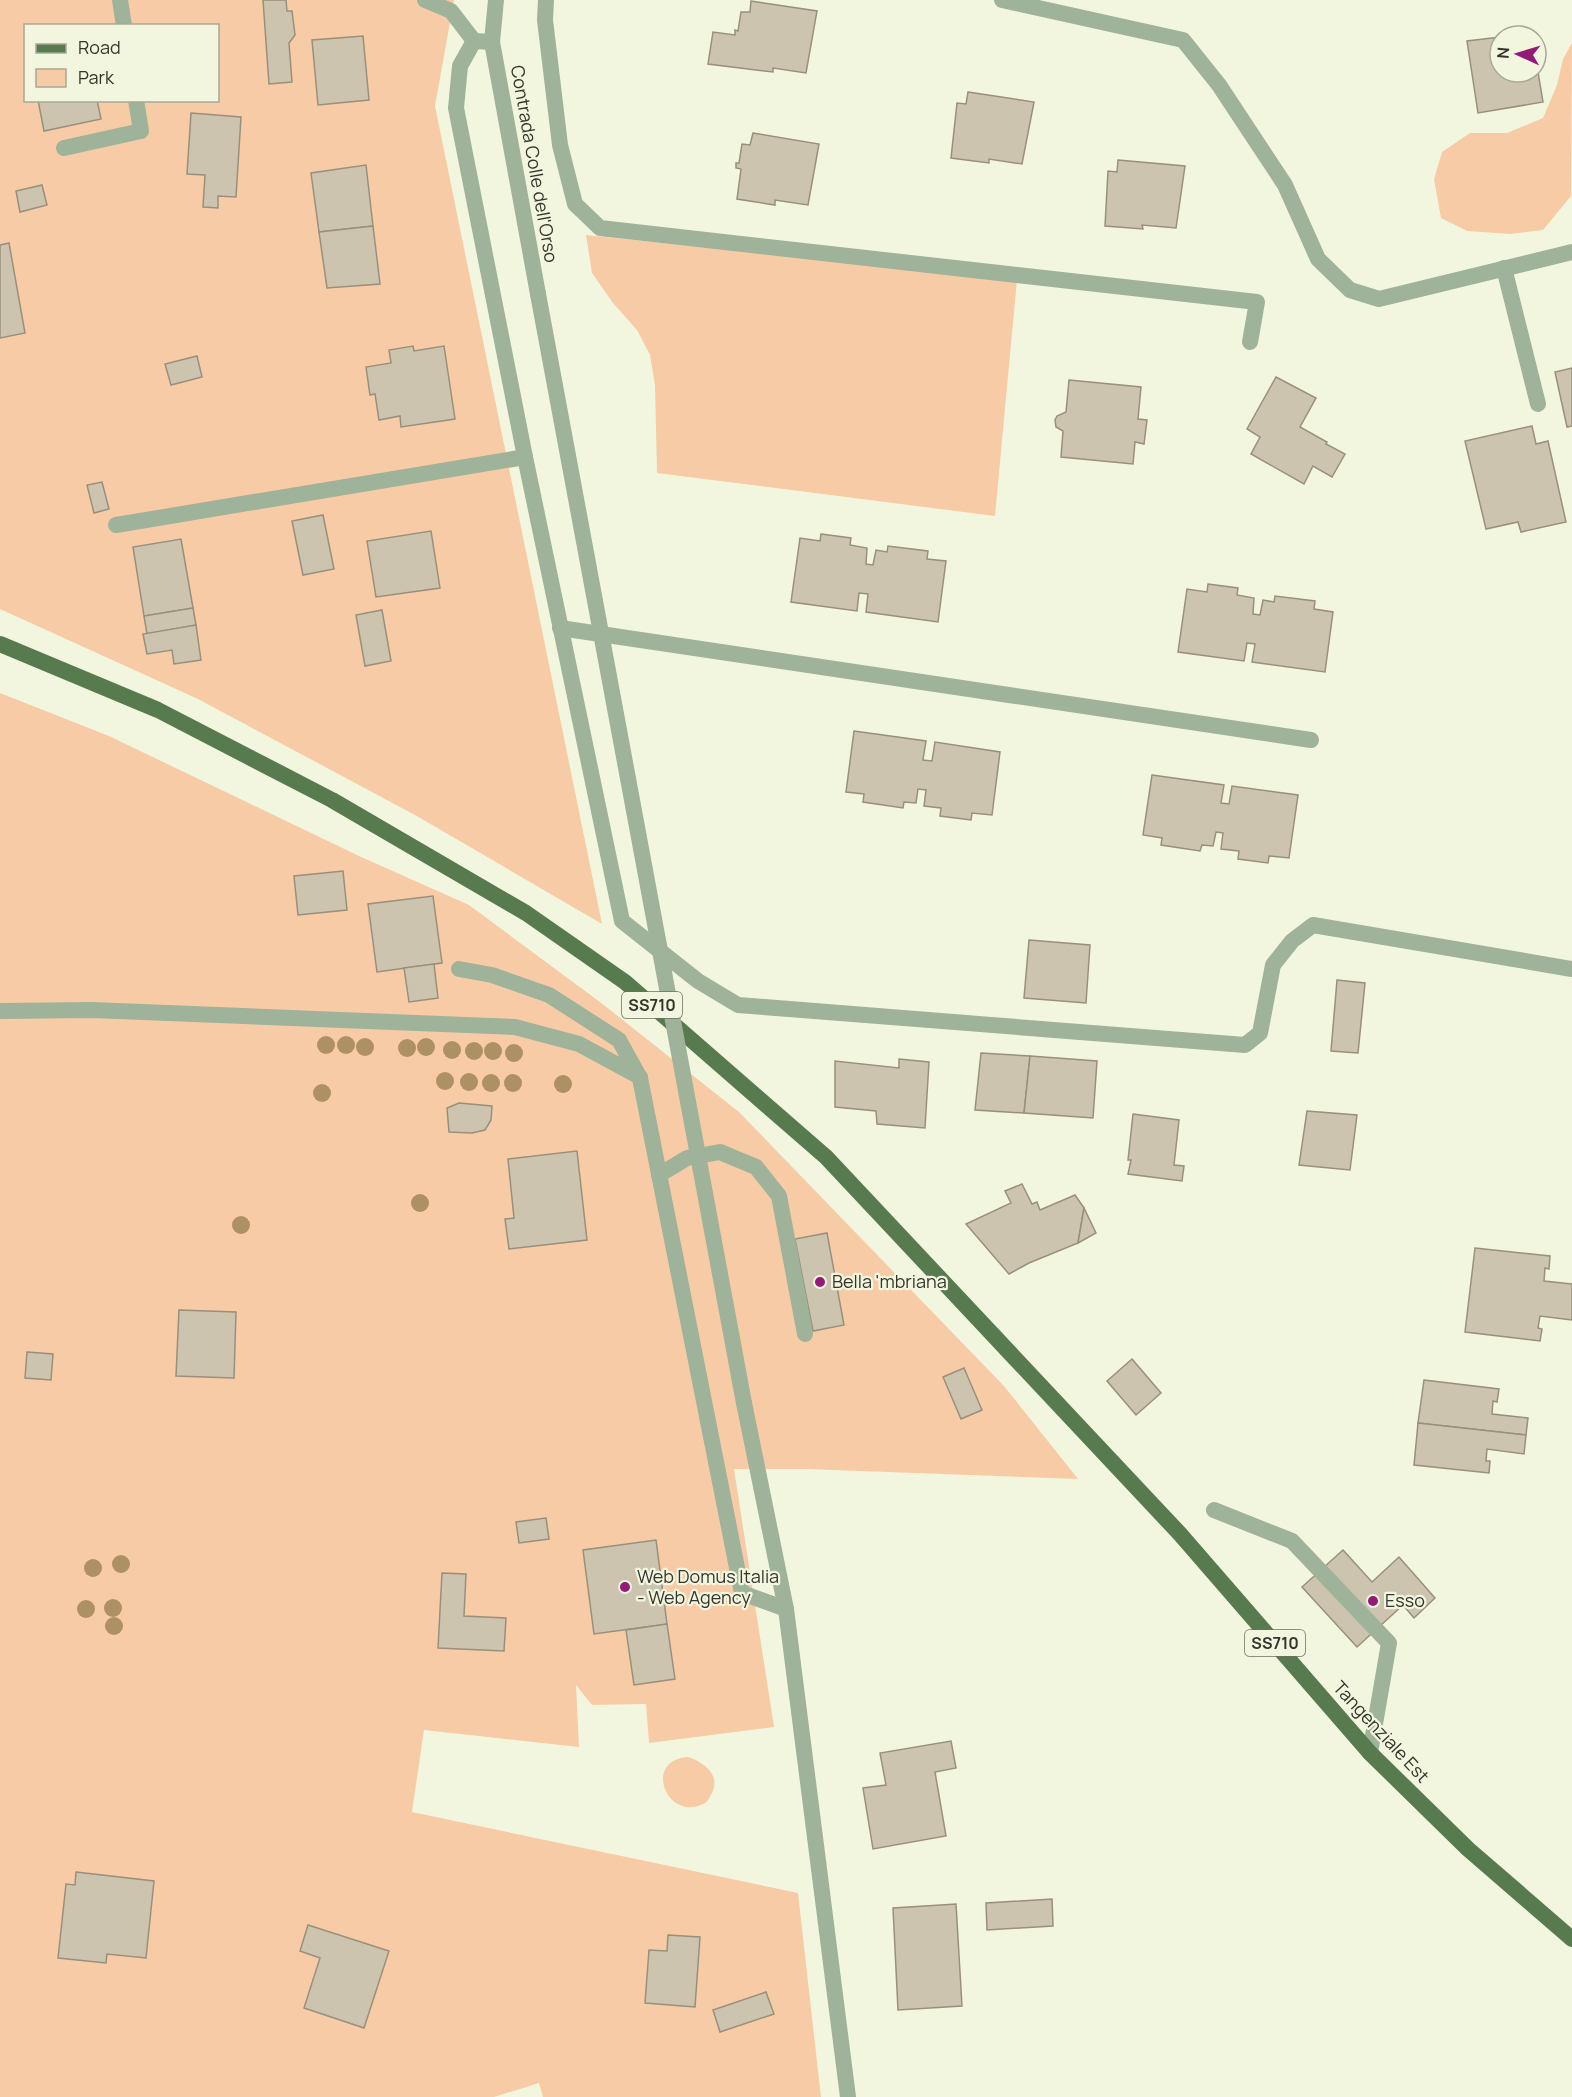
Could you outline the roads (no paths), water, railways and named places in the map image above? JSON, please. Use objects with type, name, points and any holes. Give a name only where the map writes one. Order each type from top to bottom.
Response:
[{"type":"main road","name":"Tangenziale Est","points":[[0,644],[158,711],[332,801],[526,913],[625,981],[826,1156],[1179,1534],[1370,1753],[1468,1850],[1572,1939]]},
{"type":"street","points":[[120,0],[124,24]]},
{"type":"street","points":[[425,0],[449,5],[474,41]]},
{"type":"street","name":"Contrada Colle dell'Orso","points":[[496,0],[492,42],[744,1403],[786,1609],[848,2097]]},
{"type":"street","points":[[546,0],[545,20],[560,145],[575,204],[600,228],[1257,302],[1250,342]]},
{"type":"street","points":[[1002,0],[1183,40],[1219,85],[1285,185],[1318,259],[1350,290],[1379,298],[1572,252]]},
{"type":"street","points":[[474,41],[492,42]]},
{"type":"street","points":[[474,41],[460,66],[456,108],[525,457],[622,921],[698,981],[738,1005],[1245,1045],[1260,1034],[1274,965],[1293,940],[1313,925],[1572,969]]},
{"type":"street","points":[[64,148],[141,131],[136,102]]},
{"type":"street","points":[[1504,268],[1538,404]]},
{"type":"street","points":[[116,525],[525,457]]},
{"type":"street","points":[[560,628],[1311,740]]},
{"type":"street","points":[[459,969],[492,975],[549,994],[619,1040],[640,1078],[742,1593],[786,1609]]},
{"type":"street","points":[[0,1011],[92,1010],[515,1027],[579,1044],[640,1078]]},
{"type":"street","points":[[659,1175],[687,1158],[720,1152],[756,1167],[778,1196],[805,1334]]},
{"type":"street","points":[[1214,1510],[1292,1541],[1389,1643],[1370,1753]]},
{"type":"place","name":"Bella 'mbriana","points":[[820,1282]]},
{"type":"place","name":"Web Domus Italia - Web Agency","points":[[625,1587]]},
{"type":"place","name":"Esso","points":[[1373,1601]]}]
